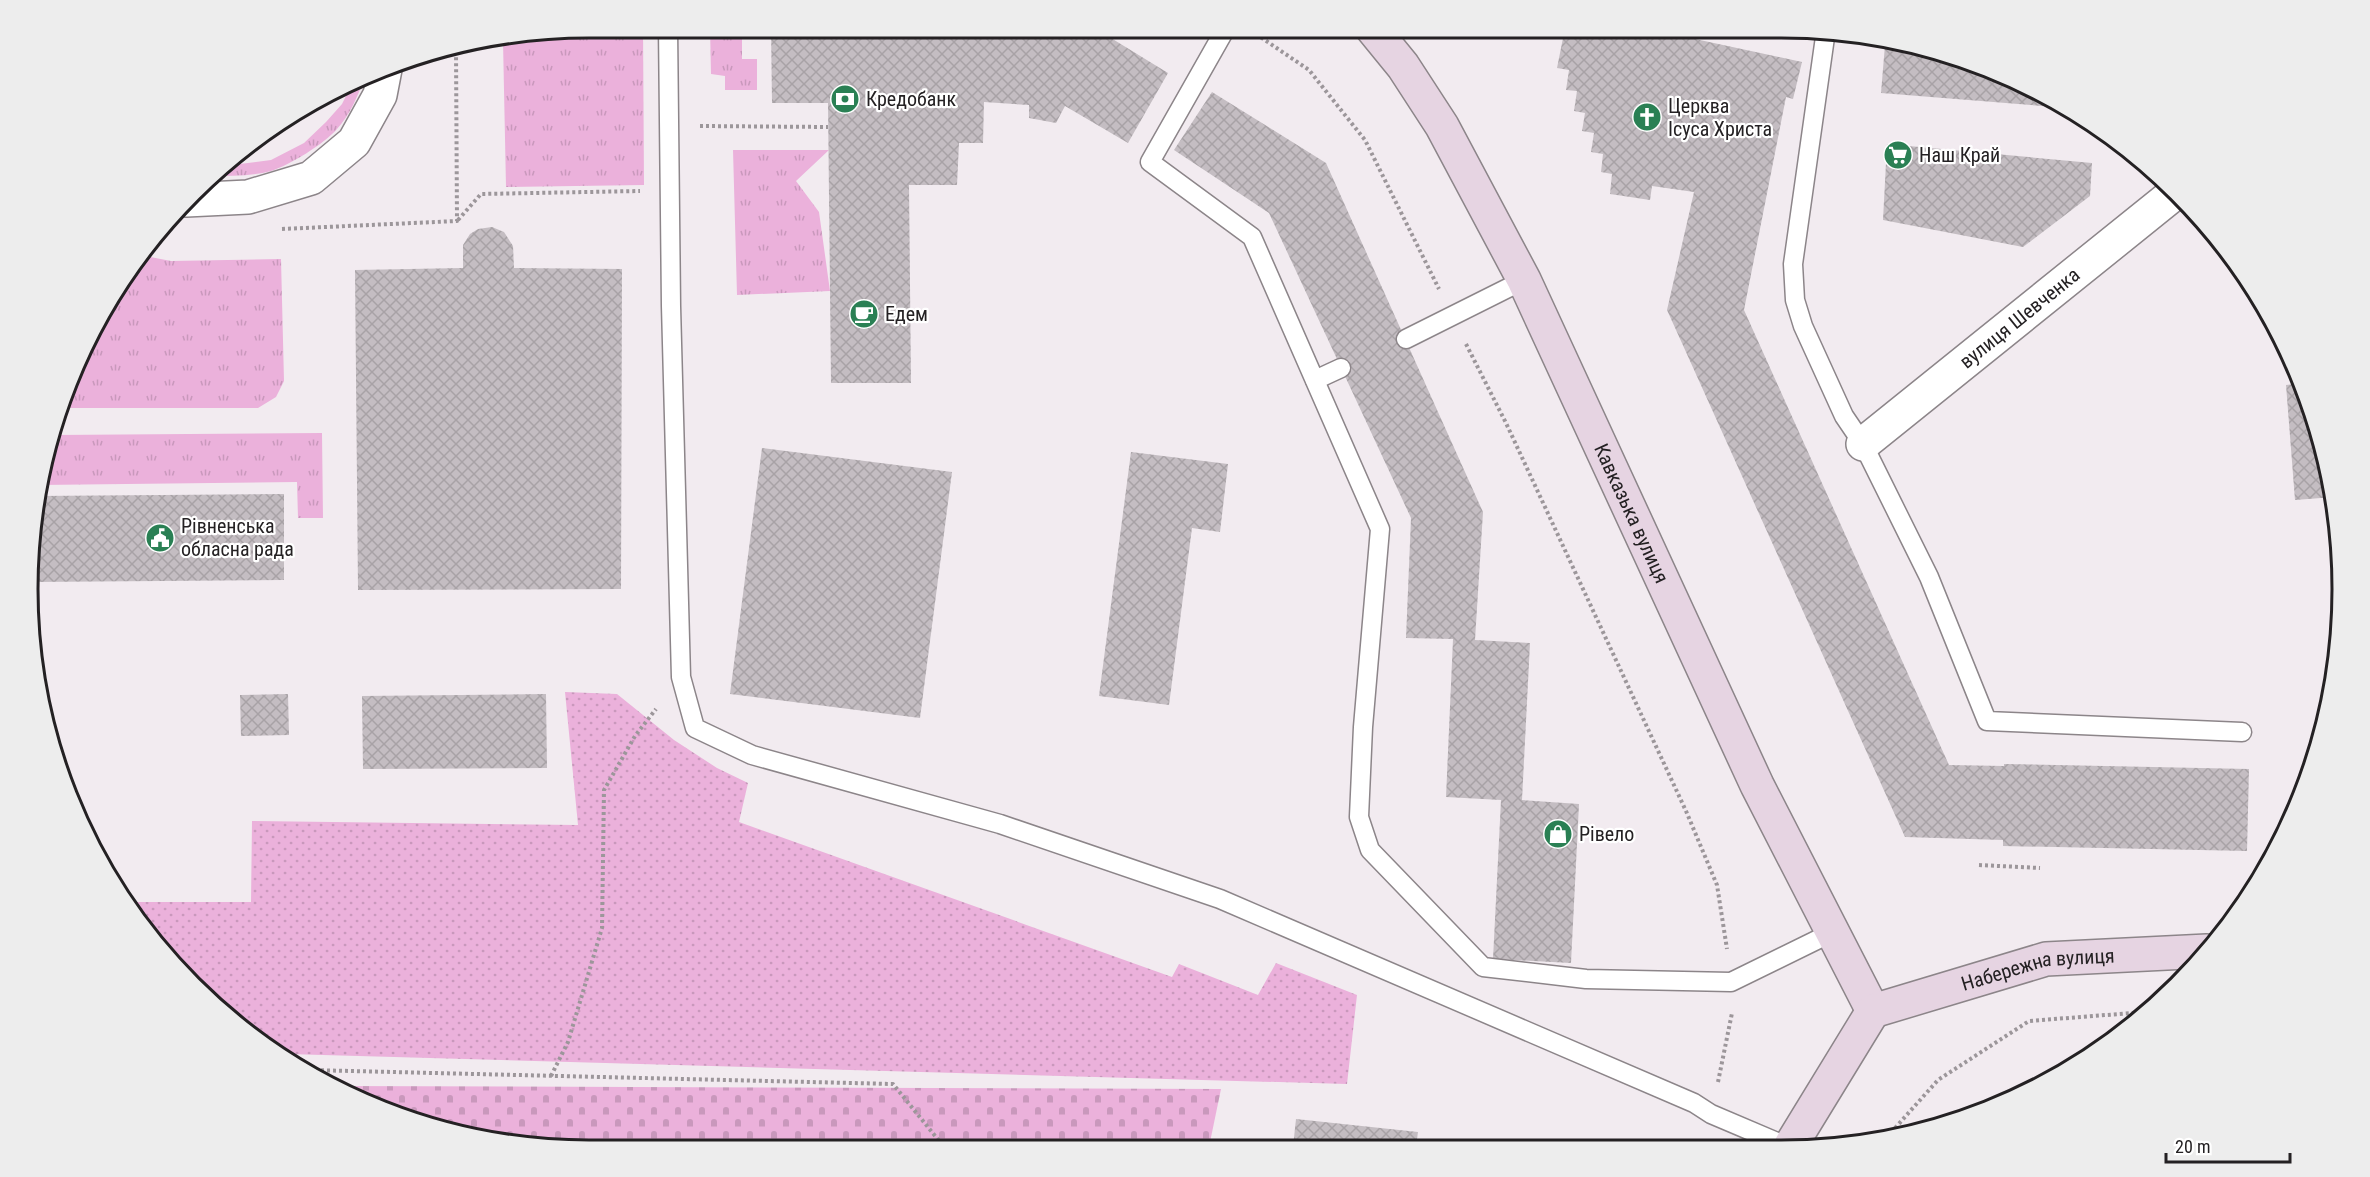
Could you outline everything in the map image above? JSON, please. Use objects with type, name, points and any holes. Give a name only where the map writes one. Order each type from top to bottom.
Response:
[{"type":"street","name":"Кавказька вулиця","points":[[1380,38],[1403,66],[1442,126],[1524,280],[1757,784],[1873,1011]]},
{"type":"street","points":[[199,199],[248,197],[311,178],[354,142],[380,95],[383,77]]},
{"type":"street","name":"вулиця Шевченка","points":[[1863,444],[2169,197]]},
{"type":"street","name":"Набережна вулиця","points":[[1873,1011],[2046,959],[2196,951]]},
{"type":"street","points":[[1794,1139],[1873,1011]]},
{"type":"lane","points":[[668,38],[671,306],[681,677],[695,728],[752,755],[1000,824],[1220,898],[1694,1103],[1711,1114],[1772,1140]]},
{"type":"lane","points":[[1220,38],[1150,162],[1252,237],[1380,529],[1362,727],[1359,817],[1370,850],[1483,967],[1586,979],[1731,982],[1833,932]]},
{"type":"lane","points":[[1826,40],[1792,264],[1795,300],[1803,326],[1845,416],[1863,444],[1929,578],[1987,721],[2242,732]]},
{"type":"lane","points":[[1406,339],[1524,280]]},
{"type":"lane","points":[[1315,380],[1341,368]]},
{"type":"path","points":[[1261,38],[1309,70],[1365,140],[1506,423],[1616,658],[1718,885],[1734,1004],[1711,1114]]},
{"type":"path","points":[[456,54],[458,221]]},
{"type":"path","points":[[699,126],[828,128]]},
{"type":"path","points":[[274,229],[458,221],[481,194],[650,190]]},
{"type":"path","points":[[551,1076],[568,1042],[602,928],[604,790],[635,735],[681,677]]},
{"type":"path","points":[[1978,865],[2040,868]]},
{"type":"path","points":[[1895,1128],[1938,1080],[2029,1021],[2134,1012]]},
{"type":"path","points":[[321,1070],[893,1084],[938,1140]]},
{"type":"green space","points":[[643,38],[644,185],[506,187],[503,44],[552,39]]},
{"type":"green space","points":[[710,38],[742,38],[742,59],[757,59],[757,90],[725,90],[725,76],[711,74]]},
{"type":"green space","points":[[361,87],[342,124],[324,141],[306,153],[271,171],[223,176],[237,164],[271,160],[304,143],[342,104],[348,93]]},
{"type":"green space","points":[[733,150],[829,150],[796,181],[819,212],[830,291],[737,295]]},
{"type":"green space","points":[[148,257],[171,261],[281,259],[284,381],[276,397],[258,408],[68,408],[94,345],[130,282]]},
{"type":"green space","points":[[322,433],[323,518],[298,518],[297,482],[47,485],[59,435]]},
{"type":"green space","points":[[565,692],[617,694],[674,740],[717,768],[748,783],[739,822],[1172,977],[1179,964],[1258,995],[1276,963],[1357,995],[1347,1084],[294,1054],[225,1003],[174,952],[135,902],[251,902],[252,821],[578,825]]},
{"type":"green space","points":[[352,1086],[1221,1089],[1210,1140],[588,1140],[517,1135],[481,1129],[411,1110]]},
{"type":"building","points":[[771,38],[1111,38],[1168,73],[1128,143],[1065,106],[1056,123],[1029,118],[1029,105],[984,102],[983,143],[959,143],[957,185],[909,185],[911,383],[831,383],[828,103],[772,103]]},
{"type":"building","points":[[1563,38],[1690,38],[1802,62],[1793,99],[1786,97],[1744,310],[1949,765],[2249,769],[2247,851],[2003,846],[2003,840],[1905,837],[1667,310],[1694,192],[1652,186],[1650,200],[1610,194],[1612,174],[1601,172],[1603,154],[1591,152],[1594,133],[1582,131],[1585,113],[1574,111],[1577,91],[1566,90],[1569,70],[1557,68]]},
{"type":"building","points":[[1885,47],[1959,67],[1992,79],[2049,107],[1881,93]]},
{"type":"building","points":[[1212,92],[1326,163],[1483,512],[1475,640],[1530,643],[1522,800],[1579,804],[1571,963],[1493,959],[1501,800],[1446,797],[1453,639],[1406,638],[1411,518],[1269,213],[1174,150]]},
{"type":"building","points":[[1887,144],[2092,163],[2090,196],[2023,247],[1883,220]]},
{"type":"building","points":[[492,227],[504,232],[513,246],[514,268],[622,269],[621,589],[358,590],[355,270],[463,268],[463,245],[470,234],[478,229]]},
{"type":"building","points":[[2293,384],[2303,411],[2314,446],[2325,498],[2295,500],[2286,385]]},
{"type":"building","points":[[762,448],[952,472],[920,718],[730,694]]},
{"type":"building","points":[[1131,452],[1228,464],[1220,532],[1192,528],[1169,705],[1099,696]]},
{"type":"building","name":"Рівненська обласна рада","points":[[284,494],[284,580],[38,582],[46,496]]},
{"type":"building","points":[[288,694],[289,735],[241,736],[240,695]]},
{"type":"building","points":[[546,694],[547,768],[363,769],[362,696]]},
{"type":"building","points":[[1296,1119],[1418,1132],[1417,1140],[1294,1140]]},
{"type":"place","name":"Кредобанк","points":[[845,99]]},
{"type":"place","name":"Церква Ісуса Христа","points":[[1647,117]]},
{"type":"place","name":"Наш Край","points":[[1898,155]]},
{"type":"place","name":"Едем","points":[[864,314]]},
{"type":"place","name":"Рівненська обласна рада","points":[[160,538]]},
{"type":"place","name":"Рівело","points":[[1558,834]]}]
